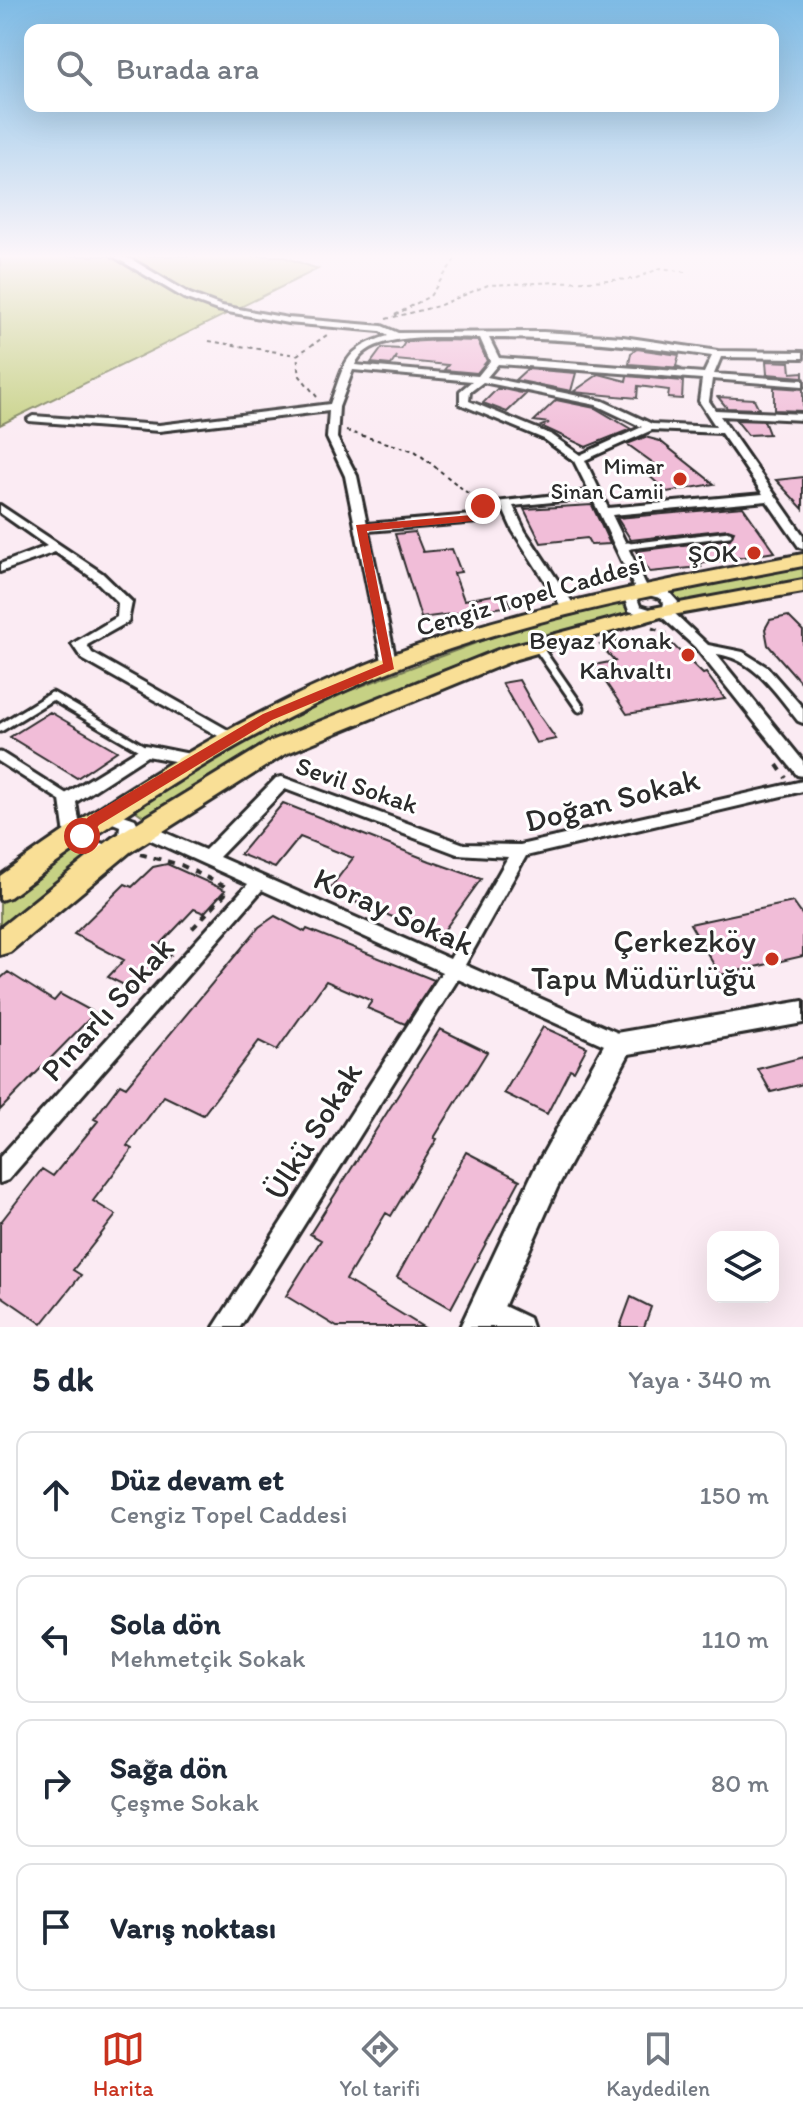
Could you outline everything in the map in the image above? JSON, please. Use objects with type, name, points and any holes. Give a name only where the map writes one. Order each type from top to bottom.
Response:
[{"type":"main road","name":"Cengiz Topel Caddesi","points":[[0,890],[94,821],[268,717],[390,666],[480,632],[569,608],[642,590],[803,560]]},
{"type":"main road","name":"Cengiz Topel Caddesi","points":[[0,944],[125,853],[146,831],[277,748],[508,654],[803,586]]},
{"type":"street","points":[[299,318],[382,329],[396,336]]},
{"type":"street","points":[[390,666],[351,476],[332,438],[334,407],[354,355],[370,344],[396,336],[543,335],[623,340],[718,354],[803,355]]},
{"type":"street","points":[[484,336],[495,361]]},
{"type":"street","points":[[718,354],[707,378],[704,401],[803,544]]},
{"type":"street","points":[[495,361],[803,383]]},
{"type":"street","points":[[495,361],[481,379],[465,391],[464,402],[548,437],[579,459],[642,590]]},
{"type":"street","points":[[350,367],[481,379],[599,403],[650,427],[725,430]]},
{"type":"street","points":[[33,419],[159,428],[334,407]]},
{"type":"street","points":[[713,413],[803,417]]},
{"type":"street","points":[[579,459],[650,427]]},
{"type":"street","points":[[360,528],[491,517],[483,506],[596,494]]},
{"type":"street","points":[[605,512],[771,497]]},
{"type":"street","points":[[506,503],[519,531],[569,608]]},
{"type":"street","points":[[0,508],[98,576],[125,602],[123,619],[79,644],[87,656],[232,738]]},
{"type":"street","points":[[0,568],[57,547]]},
{"type":"street","points":[[657,618],[671,605],[668,598],[642,590],[630,597],[631,605],[704,649],[803,771]]},
{"type":"street","points":[[704,649],[724,649],[756,661],[803,718]]},
{"type":"street","points":[[73,835],[68,800],[145,750],[195,760]]},
{"type":"street","name":"Sevil Sokak","points":[[207,859],[282,782],[463,850],[520,851]]},
{"type":"street","name":"Doğan Sokak","points":[[453,970],[520,851],[803,786]]},
{"type":"street","points":[[110,816],[124,819],[131,828],[125,853],[98,850],[86,845],[82,836],[94,821],[110,816]]},
{"type":"street","name":"Koray Sokak","points":[[146,831],[258,884],[620,1043]]},
{"type":"street","name":"Pınarlı Sokak","points":[[0,1173],[258,884]]},
{"type":"street","name":"Ülkü Sokak","points":[[226,1327],[453,970]]},
{"type":"street","points":[[520,1327],[481,1318],[546,1178],[620,1043],[803,1012]]},
{"type":"lane","points":[[622,547],[729,534]]},
{"type":"lane","points":[[537,646],[580,708]]},
{"type":"lane","points":[[0,728],[52,696],[145,750]]},
{"type":"lane","points":[[0,757],[68,800]]},
{"type":"path","points":[[386,319],[390,318]]},
{"type":"path","points":[[209,341],[297,355]]},
{"type":"path","points":[[334,428],[415,451],[483,506]]},
{"type":"path","points":[[657,618],[676,641]]},
{"type":"path","points":[[768,753],[787,778],[780,780]]},
{"type":"path","points":[[125,853],[181,865],[226,887],[225,894],[189,932]]},
{"type":"green space","points":[[0,318],[218,318],[0,425]]},
{"type":"green space","points":[[803,567],[803,580],[679,604],[666,592]]},
{"type":"green space","points":[[622,603],[631,614],[492,652],[424,677],[343,713],[146,818],[129,806],[163,783],[335,696],[508,631]]},
{"type":"green space","points":[[73,848],[88,860],[0,929],[0,904]]},
{"type":"building","points":[[478,341],[487,361],[477,373],[444,370],[448,365],[395,360],[397,356],[391,365],[371,363],[382,348],[401,349],[405,342]]},
{"type":"building","points":[[637,349],[679,355],[676,366],[682,368],[629,364],[631,353]]},
{"type":"building","points":[[766,361],[790,362],[791,373],[803,372],[803,377],[767,374]]},
{"type":"building","points":[[527,369],[576,373],[571,391],[515,380]]},
{"type":"building","points":[[599,374],[626,381],[627,376],[683,381],[682,399],[668,398],[669,390],[638,386],[637,398],[573,392]]},
{"type":"building","points":[[774,387],[803,389],[803,411],[774,410]]},
{"type":"building","points":[[497,389],[526,394],[507,412],[483,403]]},
{"type":"building","points":[[718,397],[754,399],[759,409],[727,408]]},
{"type":"building","points":[[556,400],[595,408],[631,429],[586,447],[541,426],[549,423],[534,421]]},
{"type":"building","points":[[736,420],[764,421],[769,434],[748,435]]},
{"type":"building","points":[[645,437],[660,441],[714,484],[667,492],[646,473],[663,470],[627,444]]},
{"type":"building","points":[[803,477],[803,509],[776,480]]},
{"type":"building","points":[[592,505],[610,544],[591,545],[587,538],[541,543],[524,509]]},
{"type":"building","points":[[743,507],[775,552],[699,564],[701,567],[650,572],[636,551],[730,539],[734,531],[728,529],[631,540],[617,518]]},
{"type":"building","points":[[415,532],[423,552],[452,549],[461,572],[454,573],[464,600],[504,593],[512,606],[421,618],[395,534]]},
{"type":"building","points":[[788,616],[803,631],[803,685],[768,645],[765,629],[770,620]]},
{"type":"building","points":[[626,638],[635,648],[667,639],[703,674],[706,673],[725,699],[627,714],[594,665],[615,661],[600,645]]},
{"type":"building","points":[[519,680],[556,739],[536,743],[502,683]]},
{"type":"building","points":[[50,712],[117,751],[77,778],[10,737]]},
{"type":"building","points":[[283,803],[481,879],[440,936],[328,891],[353,858],[300,837],[275,868],[240,854]]},
{"type":"building","points":[[167,864],[225,890],[204,913],[194,909],[157,948],[171,955],[134,990],[108,977],[124,960],[74,934],[125,884],[132,887],[153,867]]},
{"type":"building","points":[[793,902],[803,916],[803,956],[720,975],[690,924]]},
{"type":"building","points":[[275,916],[305,932],[307,929],[434,980],[405,1024],[367,1008],[372,1001],[326,981],[277,1050],[259,1041],[203,1115],[164,1096],[127,1146],[132,1149],[93,1201],[116,1215],[73,1270],[81,1275],[42,1324],[0,1295],[0,1223],[42,1169],[53,1176],[98,1121],[94,1119],[120,1084],[126,1087],[259,927]]},
{"type":"building","points":[[8,972],[54,1001],[60,994],[95,1013],[0,1110],[0,979]]},
{"type":"building","points":[[543,1027],[587,1047],[574,1071],[570,1069],[547,1114],[504,1093]]},
{"type":"building","points":[[440,1029],[487,1052],[391,1216],[386,1213],[346,1280],[423,1327],[337,1327],[286,1296],[321,1240],[310,1234]]},
{"type":"building","points":[[803,1057],[803,1084],[771,1092],[758,1069]]},
{"type":"building","points":[[466,1152],[520,1180],[451,1308],[397,1277]]},
{"type":"building","points":[[631,1297],[651,1307],[644,1327],[620,1327]]},
{"type":"place","name":"Mimar Sinan Camii","points":[[680,479]]},
{"type":"place","name":"ŞOK","points":[[754,553]]},
{"type":"place","name":"Beyaz Konak Kahvaltı","points":[[688,655]]},
{"type":"place","name":"Çerkezköy Tapu Müdürlüğü","points":[[772,959]]},
{"type":"route","points":[[82,836],[94,821],[268,717],[390,666],[360,528],[491,517],[483,506]]}]
